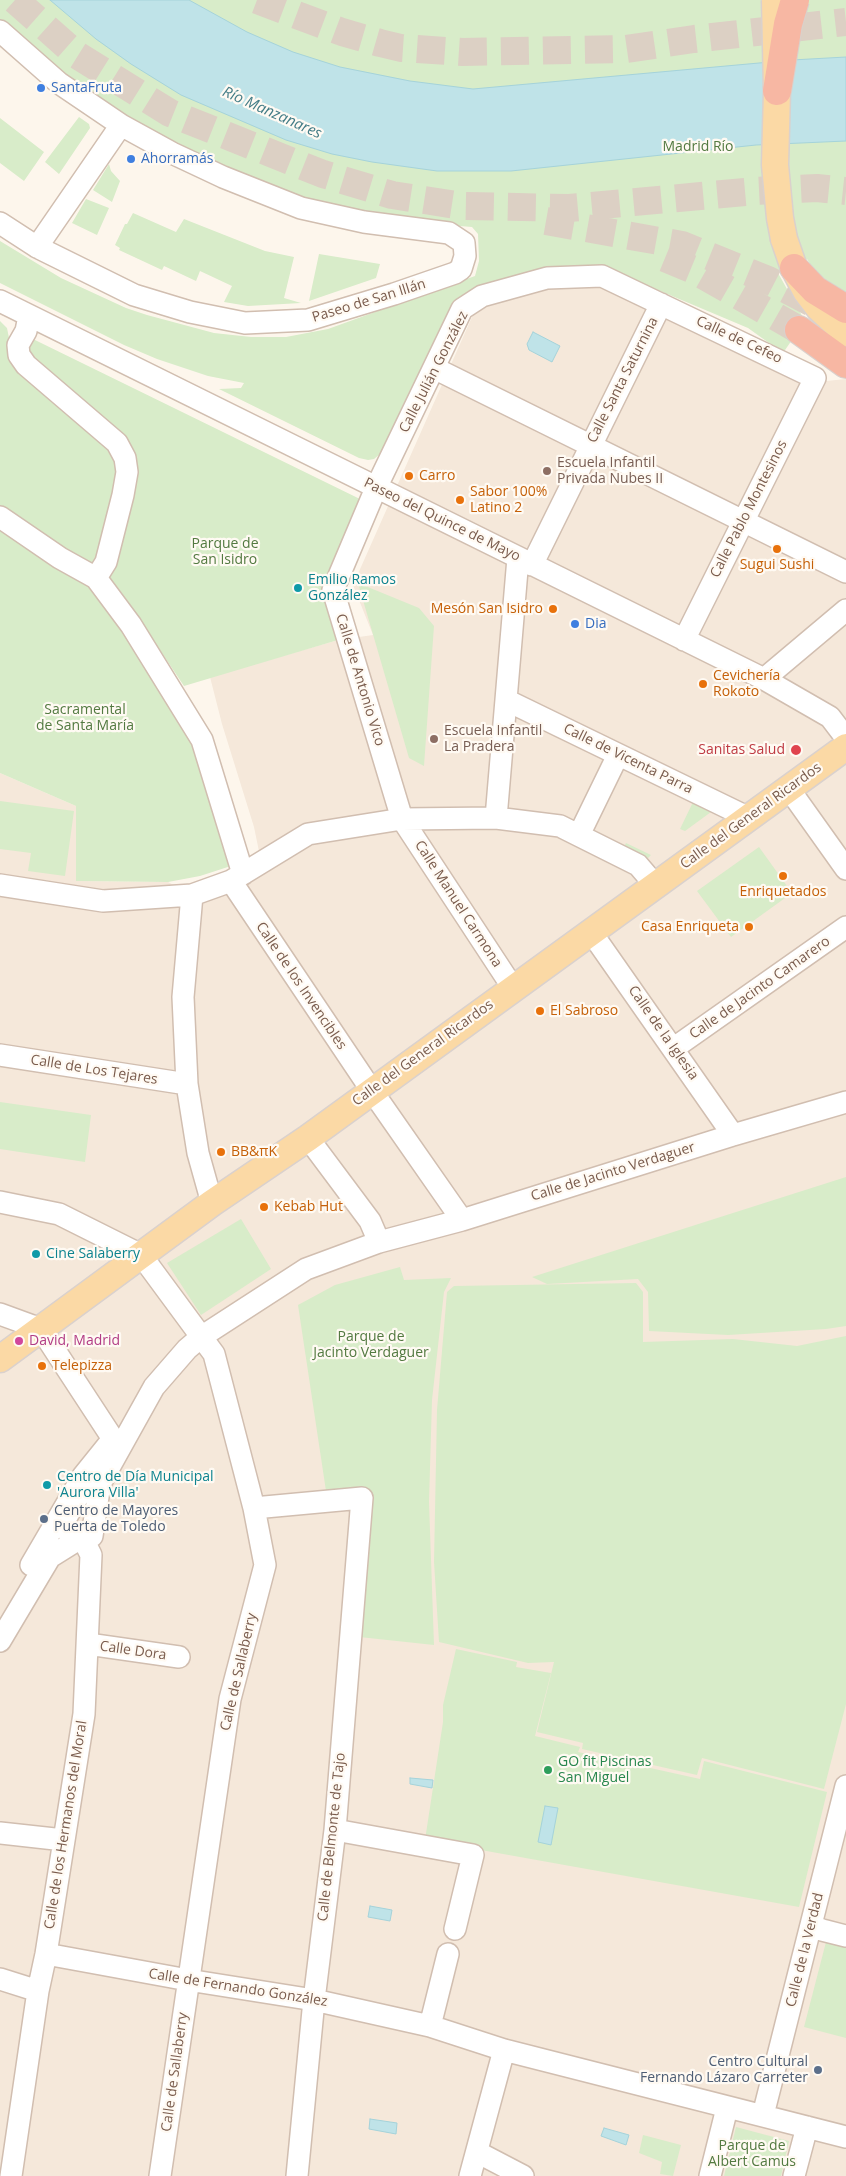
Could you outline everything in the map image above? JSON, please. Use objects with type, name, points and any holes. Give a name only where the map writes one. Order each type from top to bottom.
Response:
[{"type":"highway","points":[[777,92],[788,24],[795,0]]},
{"type":"highway","points":[[794,268],[815,290],[846,309]]},
{"type":"highway","points":[[799,330],[846,364]]},
{"type":"main road","points":[[775,0],[777,92],[775,165],[780,218],[784,238],[794,268],[806,291],[819,308],[846,333]]},
{"type":"main road","name":"Calle del General Ricardos","points":[[0,1359],[212,1203],[308,1138],[846,747]]},
{"type":"street","points":[[0,31],[59,83],[121,125],[37,247]]},
{"type":"street","name":"Paseo de San Illán","points":[[0,223],[37,247],[134,295],[190,312],[245,323],[308,320],[438,280],[460,269],[465,256],[464,243],[450,233],[364,222],[301,208],[223,177],[172,153],[121,125]]},
{"type":"street","name":"Calle Julián González","points":[[376,488],[462,309],[482,296],[547,278],[602,276],[661,304]]},
{"type":"street","name":"Paseo del Quince de Mayo","points":[[0,301],[764,679],[830,717],[846,738]]},
{"type":"street","name":"Calle de Cefeo","points":[[661,304],[815,378]]},
{"type":"street","name":"Calle Santa Saturnina","points":[[525,561],[590,446],[661,304]]},
{"type":"street","points":[[0,517],[60,558],[96,578],[106,562],[127,472],[125,458],[116,443],[26,364],[19,355],[18,345],[26,331],[29,316]]},
{"type":"street","points":[[434,368],[846,572]]},
{"type":"street","name":"Calle Pablo Montesinos","points":[[684,640],[815,378]]},
{"type":"street","name":"Calle de Antonio Vico","points":[[376,488],[333,590],[402,819]]},
{"type":"street","points":[[496,818],[506,700],[525,561]]},
{"type":"street","name":"Calle de los Invencibles","points":[[96,578],[131,625],[202,740],[237,878],[372,1090],[462,1220]]},
{"type":"street","points":[[764,679],[846,610]]},
{"type":"street","name":"Calle de Vicenta Parra","points":[[506,700],[749,818]]},
{"type":"street","points":[[579,835],[618,755]]},
{"type":"street","points":[[789,789],[846,869]]},
{"type":"street","points":[[0,885],[103,901],[192,895],[237,878],[308,834],[402,819],[496,818],[560,826],[638,865],[656,886]]},
{"type":"street","name":"Calle Manuel Carmona","points":[[402,819],[513,988]]},
{"type":"street","points":[[192,895],[183,997],[188,1084],[198,1153],[212,1203]]},
{"type":"street","name":"Calle de Jacinto Camarero","points":[[674,1048],[846,927]]},
{"type":"street","name":"Calle de la Iglesia","points":[[591,932],[674,1048],[733,1135]]},
{"type":"street","name":"Calle de Los Tejares","points":[[0,1055],[188,1084]]},
{"type":"street","name":"Calle de Jacinto Verdaguer","points":[[200,1337],[306,1269],[379,1242],[462,1220],[733,1135],[846,1102]]},
{"type":"street","points":[[308,1138],[370,1221],[379,1242]]},
{"type":"street","points":[[0,1202],[59,1214],[141,1255]]},
{"type":"street","name":"Calle de Sallaberry","points":[[141,1255],[214,1354],[254,1508],[265,1565],[230,1699],[160,2176]]},
{"type":"street","points":[[0,1314],[41,1329],[113,1439]]},
{"type":"street","points":[[91,1480],[146,1383],[181,1340],[200,1337]]},
{"type":"street","points":[[0,1620],[154,1387],[200,1337]]},
{"type":"street","name":"Calle de los Hermanos del Moral","points":[[11,2176],[38,1991],[46,1954],[84,1714],[91,1556],[86,1545],[68,1532],[65,1525],[66,1518],[82,1489],[91,1480]]},
{"type":"street","name":"Calle de Belmonte de Tajo","points":[[254,1508],[362,1498],[335,1830],[314,2000],[297,2176]]},
{"type":"street","points":[[0,1641],[50,1557],[74,1542],[81,1541]]},
{"type":"street","name":"Calle Dora","points":[[88,1644],[179,1657]]},
{"type":"street","name":"Calle de la Verdad","points":[[763,2115],[846,1786]]},
{"type":"street","points":[[335,1830],[473,1855],[455,1929]]},
{"type":"street","points":[[0,1833],[64,1840]]},
{"type":"street","points":[[812,1922],[822,1930],[846,1936]]},
{"type":"street","name":"Calle de Fernando González","points":[[46,1954],[188,1980],[314,2000],[430,2026],[504,2050],[846,2137]]},
{"type":"street","points":[[430,2026],[448,1954]]},
{"type":"street","points":[[0,1979],[38,1991]]},
{"type":"street","points":[[470,2176],[504,2050]]},
{"type":"street","points":[[710,2176],[727,2108]]},
{"type":"street","points":[[794,2176],[807,2127]]},
{"type":"street","points":[[477,2152],[523,2176]]},
{"type":"shaded area","points":[[596,285],[807,383],[846,379],[846,2176],[0,2176],[0,773],[76,806],[76,881],[168,882],[202,900],[262,866],[254,827],[222,724],[210,677],[338,640],[373,635],[353,585],[476,308],[553,288]]},
{"type":"green space","name":"Madrid Río","points":[[0,0],[846,0],[846,299],[819,279],[807,259],[778,273],[805,321],[783,353],[748,328],[608,269],[469,296],[437,343],[411,388],[380,454],[374,459],[359,458],[219,389],[241,388],[244,383],[208,376],[157,359],[124,345],[0,283],[0,241],[61,278],[126,308],[214,333],[251,337],[286,337],[328,329],[475,276],[479,261],[478,234],[472,227],[374,219],[227,174],[87,97],[0,25]]},
{"type":"green space","points":[[79,117],[89,124],[90,128],[59,174],[45,162]]},
{"type":"green space","points":[[0,118],[44,152],[24,181],[0,163]]},
{"type":"green space","points":[[109,164],[111,171],[120,181],[112,202],[93,190]]},
{"type":"green space","points":[[86,199],[109,208],[97,235],[72,223]]},
{"type":"green space","points":[[133,213],[176,232],[184,219],[265,251],[294,257],[284,298],[301,303],[248,306],[224,302],[232,286],[200,271],[196,281],[164,266],[162,270],[119,250],[120,248],[115,245],[125,224],[127,224]]},
{"type":"green space","points":[[319,254],[380,264],[376,278],[309,301]]},
{"type":"green space","name":"Parque de San Isidro","points":[[0,321],[7,328],[9,338],[28,346],[35,340],[364,501],[325,588],[338,640],[184,686],[121,592],[0,509]]},
{"type":"green space","name":"Sacramental de Santa María","points":[[0,523],[99,590],[195,730],[234,865],[200,876],[168,882],[76,881],[76,806],[0,773]]},
{"type":"green space","points":[[358,583],[419,608],[434,626],[424,766],[409,758]]},
{"type":"green space","points":[[694,800],[711,809],[711,812],[685,831],[680,829]]},
{"type":"green space","points":[[0,801],[74,811],[65,876],[28,871],[31,853],[0,849]]},
{"type":"green space","points":[[626,843],[651,855],[648,858],[624,847]]},
{"type":"green space","points":[[759,847],[792,893],[731,937],[697,891]]},
{"type":"green space","points":[[0,1102],[91,1115],[85,1162],[0,1149]]},
{"type":"green space","points":[[846,1177],[846,1326],[728,1335],[649,1331],[648,1292],[638,1279],[547,1284],[532,1277]]},
{"type":"green space","points":[[241,1219],[271,1269],[201,1315],[167,1263]]},
{"type":"green space","name":"Parque de Jacinto Verdaguer","points":[[400,1267],[404,1280],[451,1278],[444,1292],[432,1400],[429,1502],[434,1645],[350,1636],[362,1498],[326,1491],[298,1305],[335,1285]]},
{"type":"green space","points":[[636,1283],[643,1292],[643,1342],[733,1339],[797,1346],[846,1336],[846,1704],[824,1789],[702,1758],[697,1775],[582,1749],[583,1743],[537,1732],[554,1662],[528,1663],[439,1642],[434,1562],[437,1410],[447,1292],[454,1286]]},
{"type":"green space","name":"GO fit Piscinas San Miguel","points":[[456,1649],[517,1662],[516,1667],[551,1673],[535,1736],[580,1747],[578,1752],[700,1779],[704,1761],[827,1792],[799,1907],[425,1840],[443,1722],[443,1705]]},
{"type":"green space","points":[[826,1942],[846,1947],[846,2038],[804,2027]]},
{"type":"green space","name":"Parque de Albert Camus","points":[[736,2127],[789,2141],[781,2176],[724,2176]]},
{"type":"green space","points":[[643,2135],[681,2145],[673,2176],[660,2174],[662,2162],[639,2153]]},
{"type":"water","name":"Río Manzanares","points":[[50,0],[189,0],[247,32],[293,52],[340,67],[410,81],[473,89],[792,60],[846,57],[846,141],[756,145],[511,171],[437,171],[372,162],[332,154],[286,140],[181,95],[131,64],[96,39]]},
{"type":"water","points":[[533,332],[560,346],[552,362],[529,350],[527,344]]},
{"type":"water","points":[[410,1778],[433,1780],[432,1788],[410,1784]]},
{"type":"water","points":[[545,1806],[558,1808],[551,1845],[538,1842]]},
{"type":"water","points":[[370,1906],[392,1910],[390,1921],[368,1917]]},
{"type":"water","points":[[370,2119],[397,2123],[396,2134],[369,2129]]},
{"type":"water","points":[[604,2128],[629,2135],[626,2145],[601,2136]]},
{"type":"tunnel","points":[[15,0],[77,55],[170,113],[323,174],[392,195],[463,206],[569,208],[756,191],[817,188],[846,191]]},
{"type":"tunnel","points":[[257,0],[342,32],[380,43],[401,48],[462,52],[626,49],[694,39],[846,22]]},
{"type":"tunnel","points":[[546,221],[682,245],[768,280],[824,309]]},
{"type":"tunnel","points":[[665,258],[694,270],[799,330]]},
{"type":"place","name":"SantaFruta","points":[[41,88]]},
{"type":"place","name":"Ahorramás","points":[[131,159]]},
{"type":"place","name":"Escuela Infantil Privada Nubes II","points":[[547,471]]},
{"type":"place","name":"Carro","points":[[409,476]]},
{"type":"place","name":"Sabor 100% Latino 2","points":[[460,500]]},
{"type":"place","name":"Sugui Sushi","points":[[777,549]]},
{"type":"place","name":"Emilio Ramos González","points":[[298,588]]},
{"type":"place","name":"Mesón San Isidro","points":[[553,609]]},
{"type":"place","name":"Dia","points":[[575,624]]},
{"type":"place","name":"Cevichería Rokoto","points":[[703,684]]},
{"type":"place","name":"Escuela Infantil La Pradera","points":[[434,739]]},
{"type":"place","name":"Sanitas Salud","points":[[796,750]]},
{"type":"place","name":"Enriquetados","points":[[783,876]]},
{"type":"place","name":"Casa Enriqueta","points":[[749,927]]},
{"type":"place","name":"El Sabroso","points":[[540,1011]]},
{"type":"place","name":"BB&πK","points":[[221,1152]]},
{"type":"place","name":"Kebab Hut","points":[[264,1207]]},
{"type":"place","name":"Cine Salaberry","points":[[36,1254]]},
{"type":"place","name":"David, Madrid","points":[[19,1341]]},
{"type":"place","name":"Telepizza","points":[[42,1366]]},
{"type":"place","name":"Centro de Día Municipal 'Aurora Villa'","points":[[47,1485]]},
{"type":"place","name":"Centro de Mayores Puerta de Toledo","points":[[44,1519]]},
{"type":"place","name":"GO fit Piscinas San Miguel","points":[[548,1770]]},
{"type":"place","name":"Centro Cultural Fernando Lázaro Carreter","points":[[818,2070]]}]
